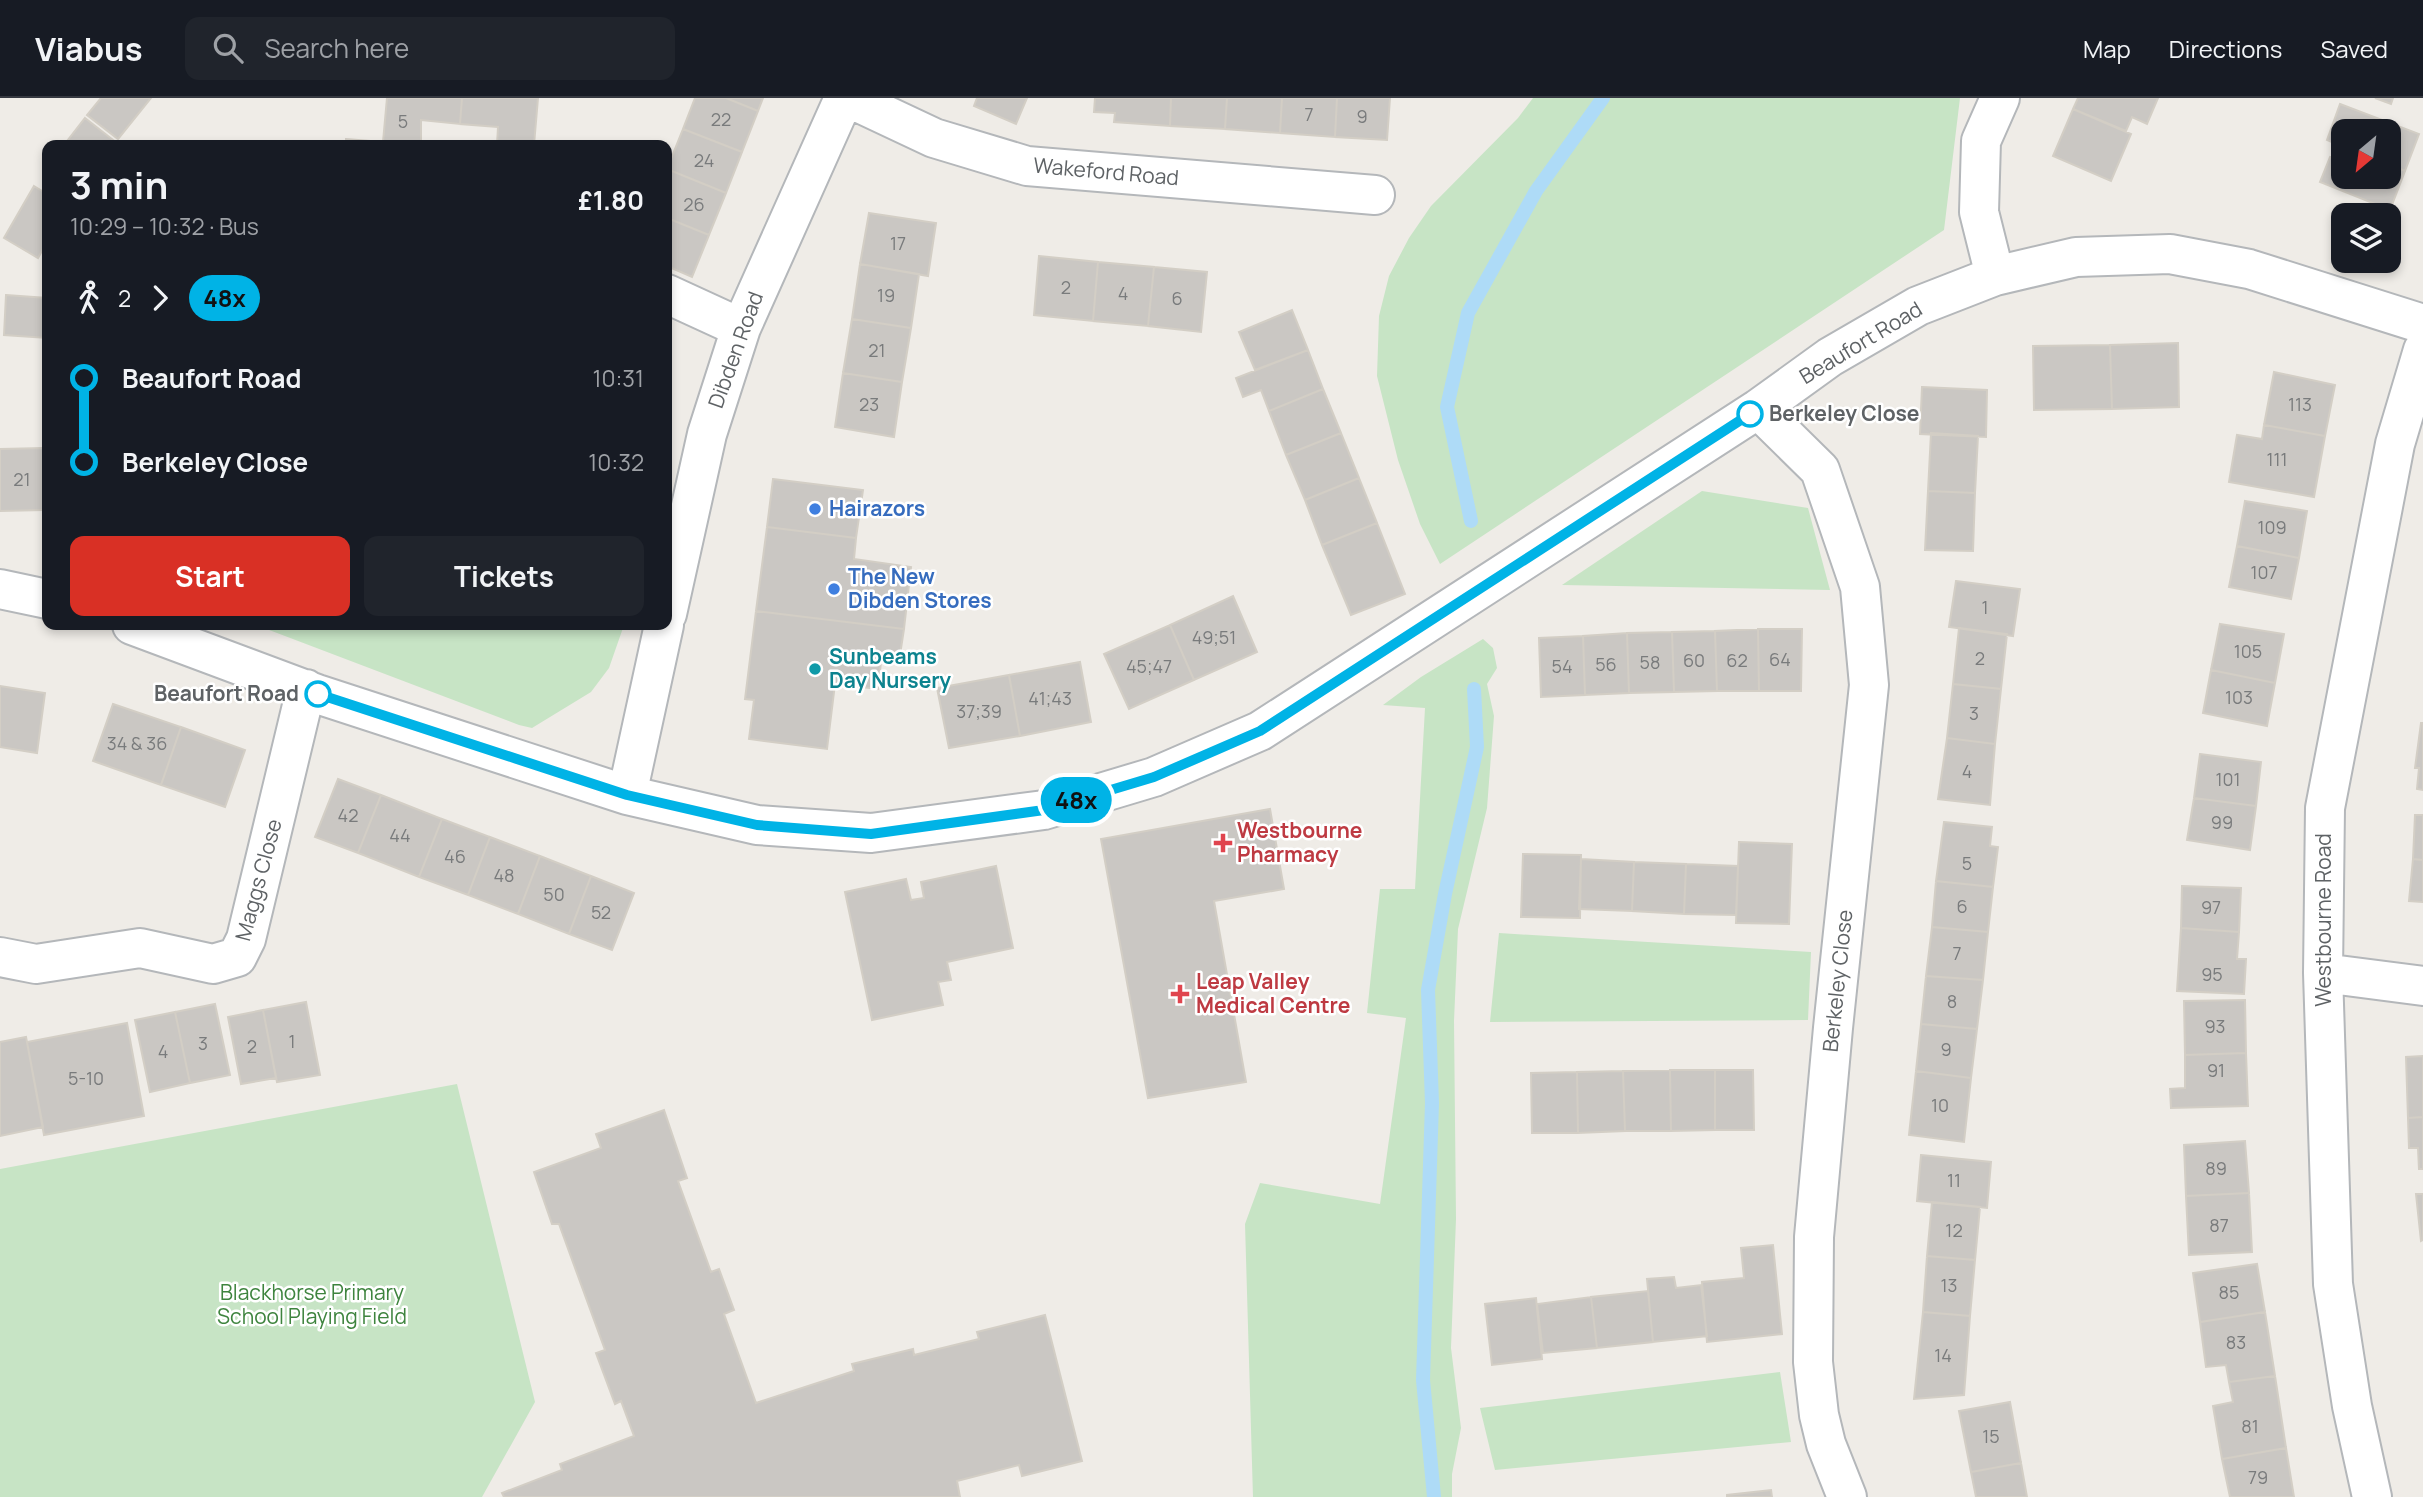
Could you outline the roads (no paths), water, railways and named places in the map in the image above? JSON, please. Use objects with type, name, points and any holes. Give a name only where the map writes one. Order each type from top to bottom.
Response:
[{"type":"street","name":"Dibden Road","points":[[672,591],[706,434],[740,328],[844,98]]},
{"type":"street","name":"Wakeford Road","points":[[849,98],[934,138],[1027,166],[1375,195]]},
{"type":"street","points":[[1995,276],[1979,212],[1981,141],[2000,98]]},
{"type":"street","name":"Beaufort Road","points":[[145,630],[306,690],[627,795],[757,825],[871,834],[1044,810],[1154,777],[1260,731],[1758,409],[1830,357],[1918,306],[1995,276],[2076,257],[2170,254],[2249,269],[2423,324]]},
{"type":"street","points":[[672,297],[740,328]]},
{"type":"street","name":"Westbourne Road","points":[[2372,1497],[2352,1406],[2333,1283],[2323,973],[2325,808],[2409,447],[2423,350]]},
{"type":"street","name":"Berkeley Close","points":[[1758,409],[1820,470],[1860,587],[1869,685],[1814,1237],[1813,1362],[1819,1415],[1826,1444],[1847,1497]]},
{"type":"street","points":[[0,589],[42,598]]},
{"type":"street","points":[[627,795],[663,630]]},
{"type":"street","name":"Maggs Close","points":[[0,957],[36,964],[139,948],[213,964],[237,957],[246,939],[306,690]]},
{"type":"street","points":[[2323,973],[2423,986]]},
{"type":"waterway","points":[[1471,521],[1447,407],[1468,313],[1536,191],[1603,98]]},
{"type":"waterway","points":[[1434,1497],[1423,1380],[1432,1103],[1428,990],[1445,894],[1477,747],[1474,689]]},
{"type":"place","name":"Berkeley Close","points":[[1750,414]]},
{"type":"place","name":"Hairazors","points":[[815,509]]},
{"type":"place","name":"The New Dibden Stores","points":[[834,589]]},
{"type":"place","name":"Sunbeams Day Nursery","points":[[815,669]]},
{"type":"place","name":"Beaufort Road","points":[[318,694]]},
{"type":"place","name":"Westbourne Pharmacy","points":[[1223,843]]},
{"type":"place","name":"Leap Valley Medical Centre","points":[[1180,994]]},
{"type":"park label","name":"Blackhorse Primary School Playing Field","points":[[312,1305]]}]
